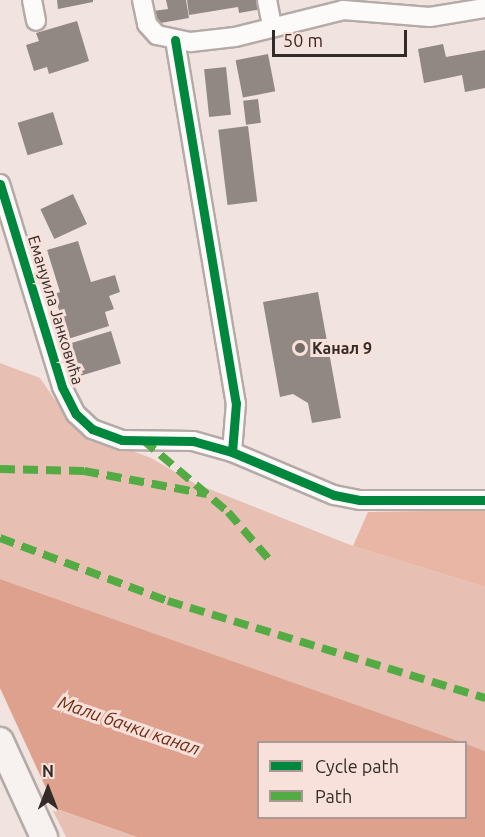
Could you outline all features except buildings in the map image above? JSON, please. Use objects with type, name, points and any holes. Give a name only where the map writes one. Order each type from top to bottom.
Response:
[{"type":"main road","points":[[0,741],[44,837]]},
{"type":"street","points":[[32,0],[36,21]]},
{"type":"street","points":[[142,0],[147,24],[156,35],[192,42],[235,37],[343,10],[485,8]]},
{"type":"street","points":[[267,0],[272,26]]},
{"type":"street","points":[[175,40],[236,403],[232,452]]},
{"type":"street","name":"Емануила Јанковића","points":[[0,184],[62,387],[76,414],[92,429],[122,440],[193,441],[232,452],[343,497],[387,502],[485,500]]},
{"type":"shaded area","points":[[0,363],[40,378],[75,429],[151,458],[194,483],[353,546],[485,587],[485,751],[467,745],[467,741],[457,741],[0,579]]},
{"type":"shaded area","points":[[485,510],[485,587],[353,546],[368,512]]},
{"type":"shaded area","points":[[51,807],[137,837],[66,837]]},
{"type":"water","name":"Мали бачки канал","points":[[0,579],[458,741],[257,741],[257,819],[467,819],[467,744],[485,751],[485,837],[137,837],[0,789]]},
{"type":"pier","points":[[0,688],[57,812],[0,792]]},
{"type":"marked path","points":[[143,440],[228,512],[272,563]]},
{"type":"marked path","points":[[0,469],[84,471],[207,494]]},
{"type":"marked path","points":[[0,538],[168,601],[485,698]]},
{"type":"cycle path","points":[[175,40],[236,403],[232,452]]},
{"type":"cycle path","points":[[0,184],[62,387],[76,414],[92,429],[122,440],[193,441],[232,452],[334,495],[360,500],[485,500]]},
{"type":"place","name":"Канал 9","points":[[300,348]]}]
